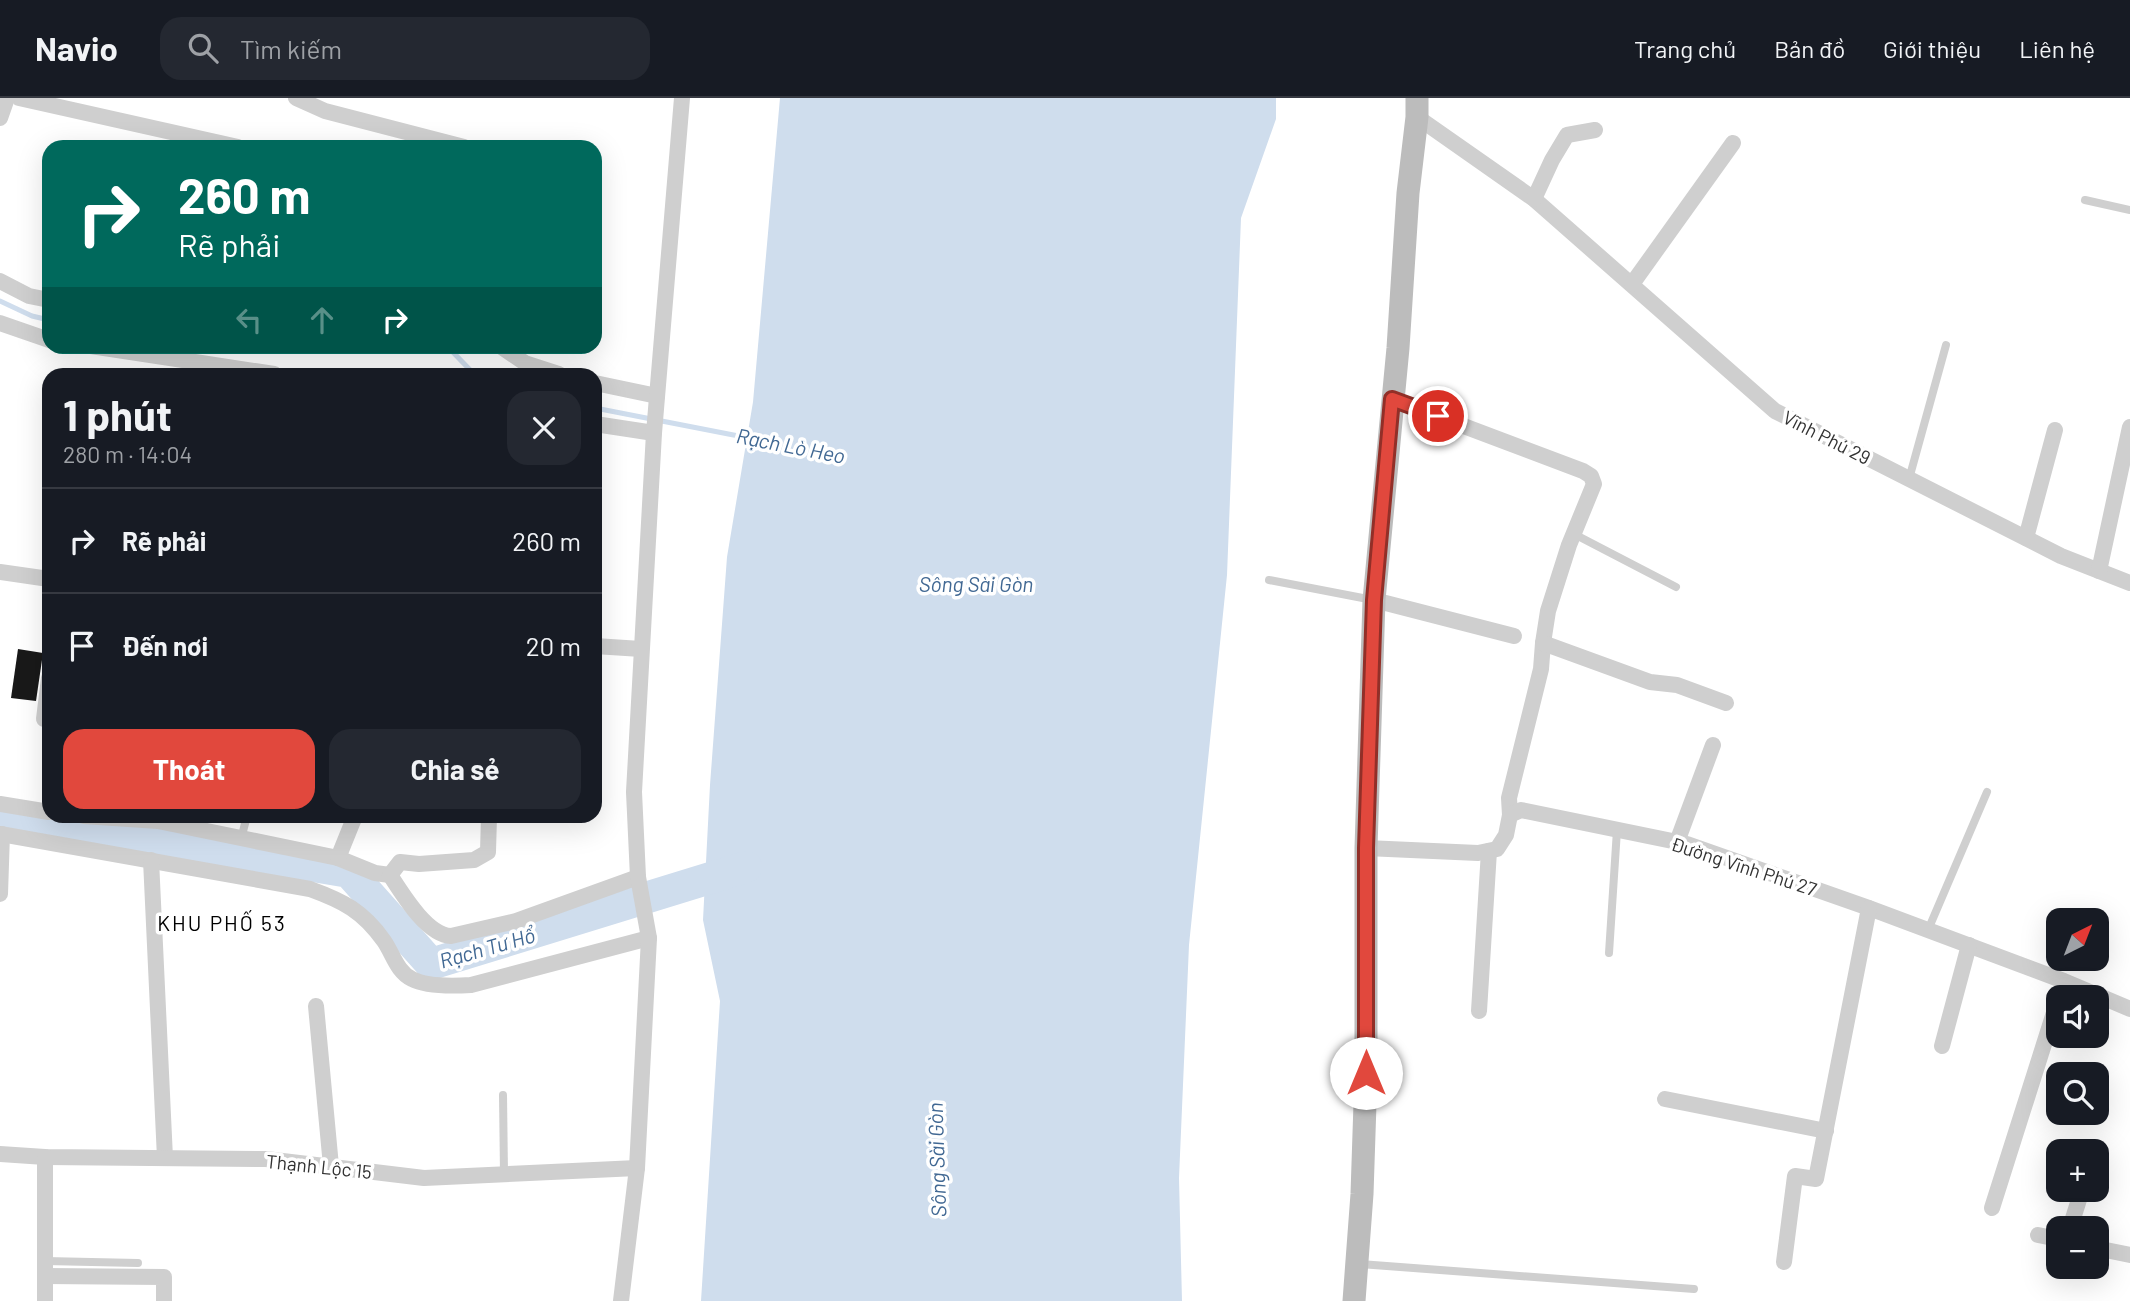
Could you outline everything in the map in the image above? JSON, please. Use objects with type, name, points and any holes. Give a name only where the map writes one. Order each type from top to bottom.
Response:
[{"type":"street","points":[[0,118],[7,98]]},
{"type":"street","points":[[19,98],[208,140]]},
{"type":"street","points":[[296,98],[325,111],[437,140]]},
{"type":"street","points":[[621,1301],[637,1168],[647,932],[639,882],[634,792],[641,649],[656,403],[682,98]]},
{"type":"street","points":[[1354,1301],[1362,1194],[1366,1073],[1366,848],[1374,600],[1398,348],[1416,116]]},
{"type":"street","name":"Vĩnh Phú 29","points":[[1416,116],[1534,199],[1775,411],[2061,556],[2130,583]]},
{"type":"street","points":[[1534,199],[1567,135],[1595,130]]},
{"type":"street","points":[[1632,284],[1732,143]]},
{"type":"street","points":[[0,281],[29,296],[42,299]]},
{"type":"street","points":[[0,323],[42,338]]},
{"type":"street","points":[[141,354],[234,368]]},
{"type":"street","points":[[512,354],[525,363],[540,368]]},
{"type":"street","points":[[164,368],[166,358]]},
{"type":"street","points":[[602,385],[656,403]]},
{"type":"street","points":[[1366,848],[1478,853],[1497,849],[1506,835],[1510,815],[1509,798],[1541,669],[1548,611],[1594,484],[1591,476],[1532,451],[1392,399]]},
{"type":"street","points":[[602,425],[654,432]]},
{"type":"street","points":[[2099,571],[2130,427]]},
{"type":"street","points":[[2026,538],[2055,430]]},
{"type":"street","points":[[0,572],[42,578]]},
{"type":"street","points":[[1374,600],[1514,636]]},
{"type":"street","points":[[1543,643],[1650,682],[1677,685],[1726,702]]},
{"type":"street","points":[[602,646],[641,649]]},
{"type":"street","points":[[1677,842],[1713,745]]},
{"type":"street","points":[[0,804],[42,811]]},
{"type":"street","name":"Đường Vĩnh Phú 27","points":[[1510,815],[1521,810],[1677,842],[1870,908],[2064,981],[2130,1009]]},
{"type":"street","points":[[194,823],[242,839],[338,858],[390,876],[410,904],[432,929],[442,936],[516,921],[639,882]]},
{"type":"street","points":[[338,858],[352,823]]},
{"type":"street","points":[[390,876],[400,862],[419,864],[474,860],[488,852],[489,823]]},
{"type":"street","points":[[0,894],[1,834],[310,889],[337,898],[360,913],[384,941],[401,971],[413,981],[440,985],[471,985],[647,932]]},
{"type":"street","points":[[1479,1011],[1489,851]]},
{"type":"street","points":[[151,860],[165,1158]]},
{"type":"street","points":[[1784,1262],[1795,1176],[1816,1180],[1870,908]]},
{"type":"street","points":[[1942,1045],[1969,945]]},
{"type":"street","points":[[2063,985],[2064,981]]},
{"type":"street","points":[[316,1006],[331,1166]]},
{"type":"street","points":[[1992,1208],[2046,1037]]},
{"type":"street","points":[[1665,1099],[1826,1131]]},
{"type":"street","name":"Thạnh Lộc 15","points":[[0,1154],[45,1157],[265,1159],[424,1178],[637,1168]]},
{"type":"street","points":[[45,1157],[45,1301]]},
{"type":"street","points":[[2038,1235],[2046,1237]]},
{"type":"street","points":[[2109,1251],[2130,1255]]},
{"type":"street","points":[[45,1269],[164,1277],[164,1301]]},
{"type":"lane","points":[[2085,200],[2130,211]]},
{"type":"lane","points":[[1909,479],[1946,345]]},
{"type":"lane","points":[[1574,534],[1676,587]]},
{"type":"lane","points":[[1269,580],[1374,600]]},
{"type":"lane","points":[[1928,930],[1987,792]]},
{"type":"lane","points":[[242,839],[245,823]]},
{"type":"lane","points":[[1609,953],[1616,830]]},
{"type":"lane","points":[[503,1095],[504,1174]]},
{"type":"lane","points":[[45,1269],[138,1264]]},
{"type":"lane","points":[[1357,1264],[1694,1289]]},
{"type":"water","name":"Sông Sài Gòn","points":[[780,98],[1276,98],[1276,119],[1241,218],[1227,575],[1189,945],[1179,1178],[1182,1301],[701,1301],[720,1001],[703,920],[710,785],[727,557],[753,402]]},
{"type":"building","points":[[18,649],[42,653],[36,701],[11,698]]},
{"type":"waterway","name":"Rạch Lò Heo","points":[[0,301],[42,318]]},
{"type":"waterway","name":"Rạch Lò Heo","points":[[455,354],[468,368]]},
{"type":"waterway","name":"Rạch Lò Heo","points":[[602,409],[754,439]]},
{"type":"waterway","name":"Rạch Tư Hổ","points":[[0,813],[42,820]]},
{"type":"waterway","name":"Rạch Tư Hổ","points":[[59,823],[349,872],[431,964],[746,867]]},
{"type":"district","name":"KHU PHỐ 53","points":[[222,922]]},
{"type":"route","points":[[1366,1073],[1366,848],[1374,600],[1392,399],[1438,416]]}]
